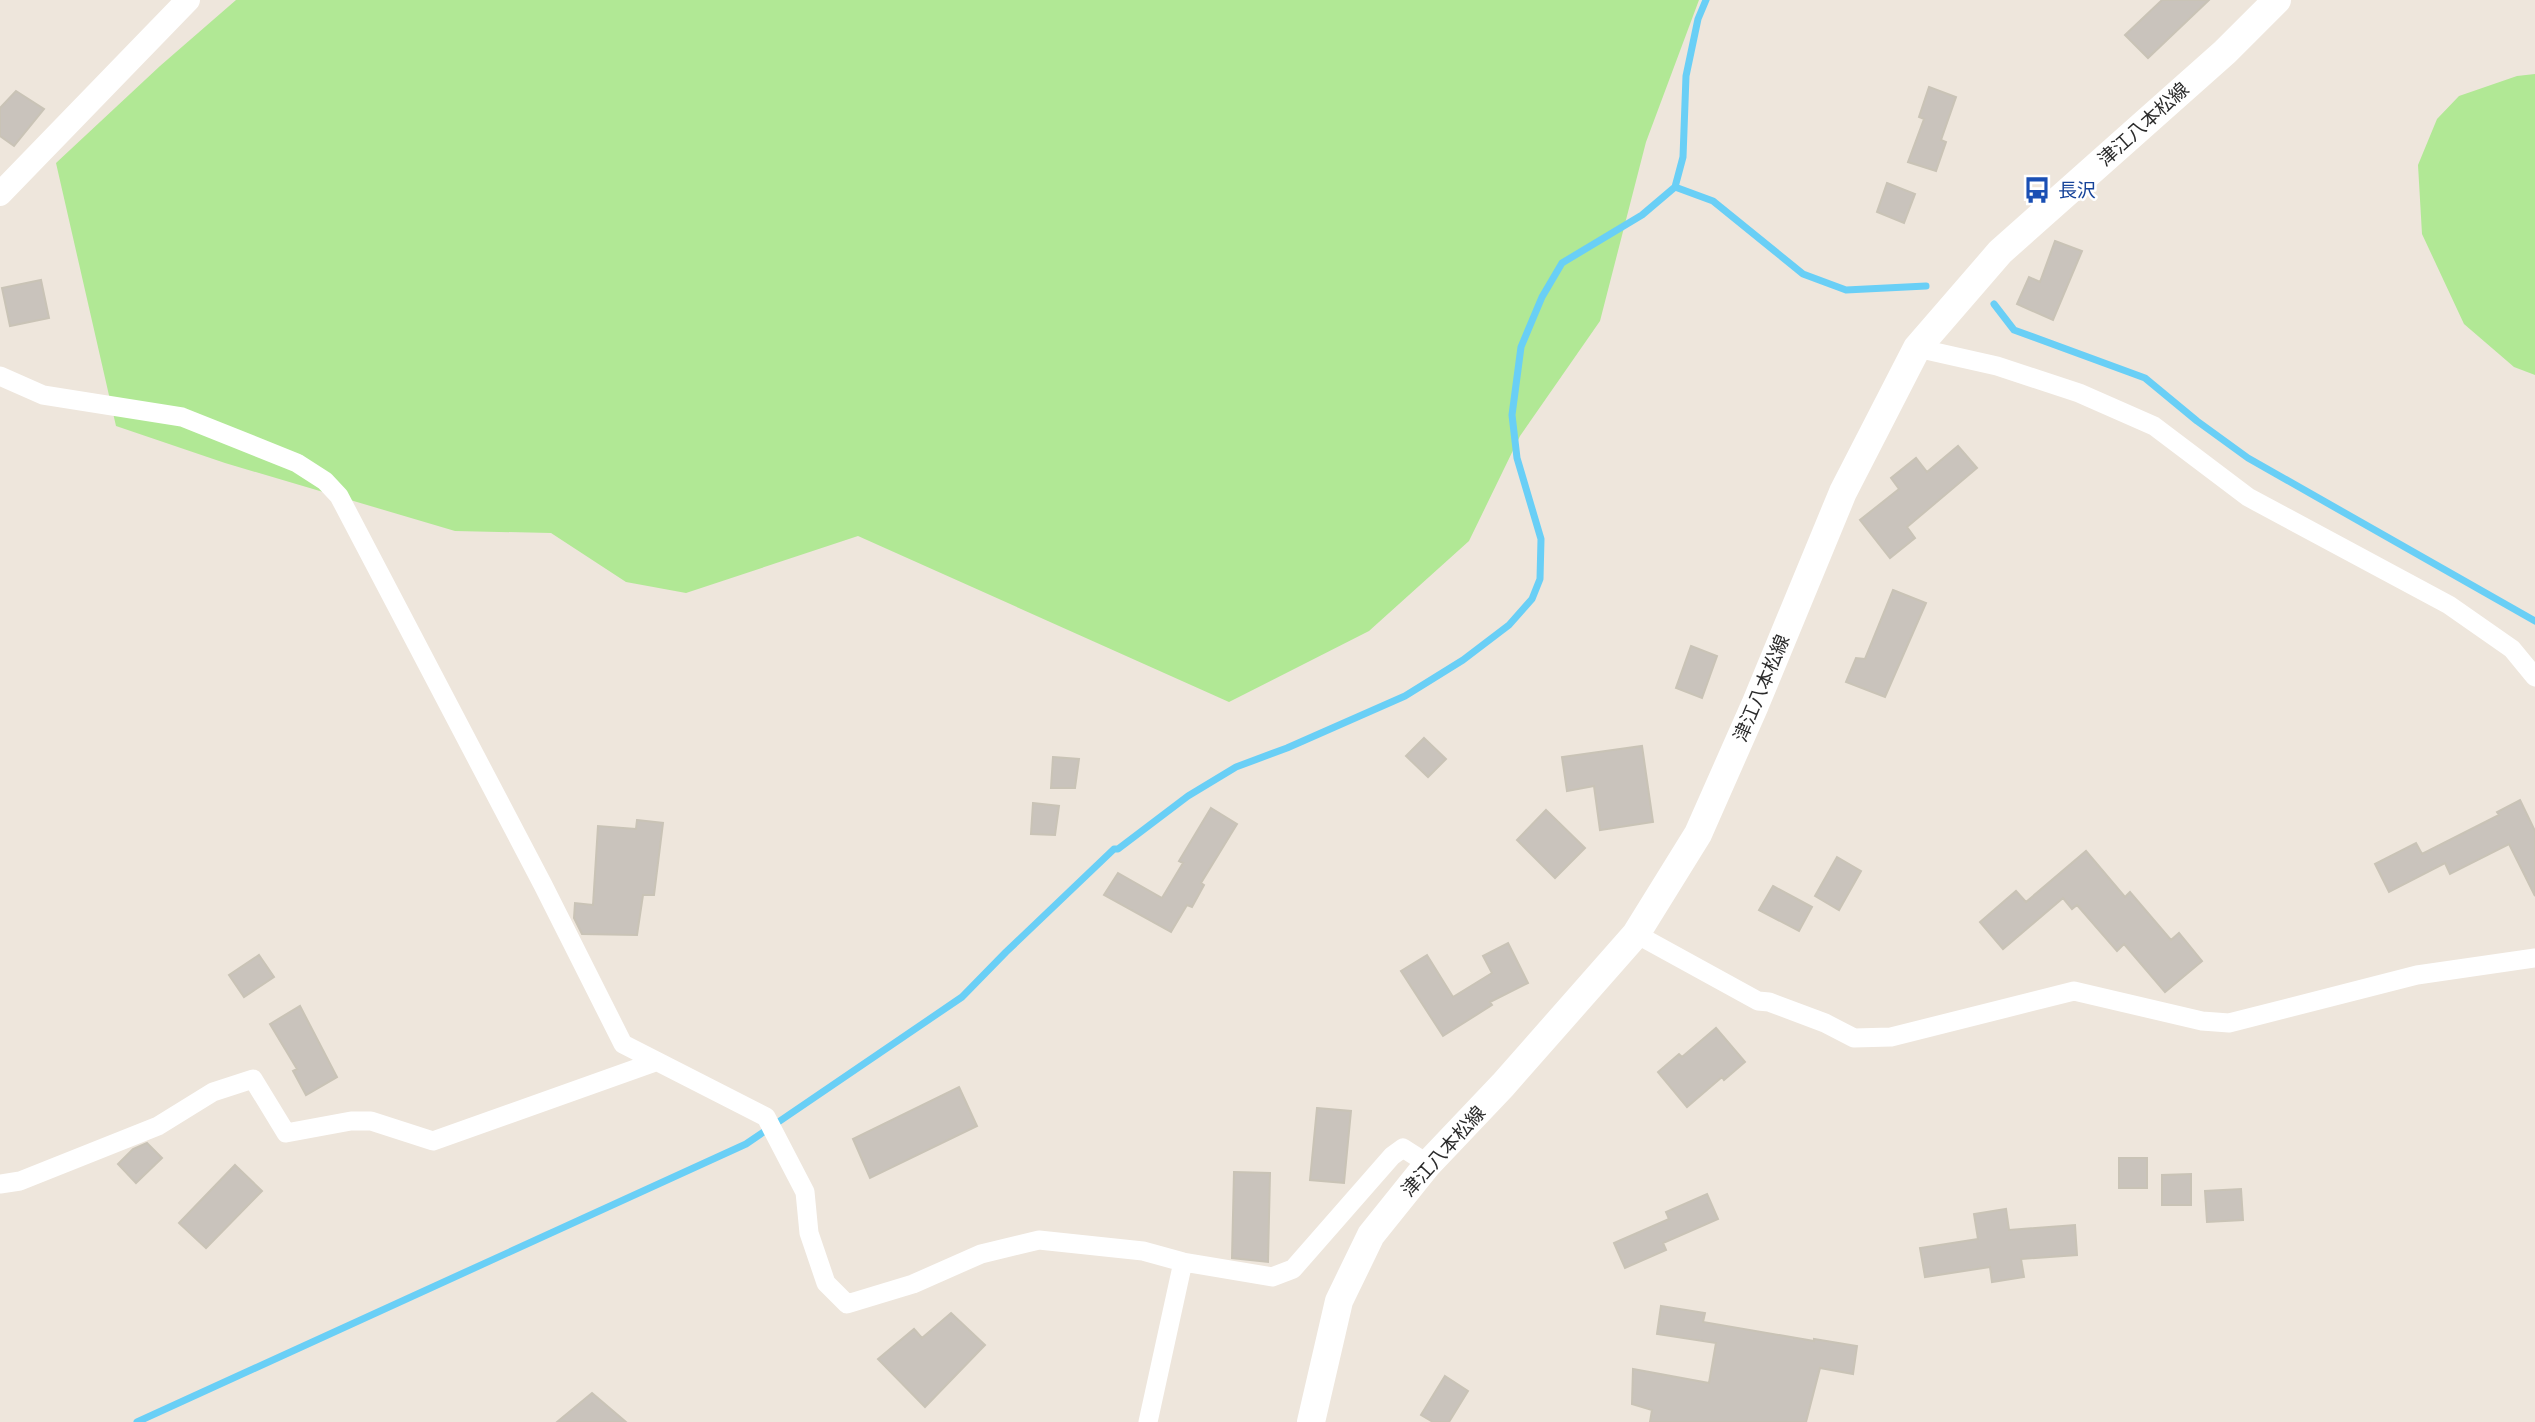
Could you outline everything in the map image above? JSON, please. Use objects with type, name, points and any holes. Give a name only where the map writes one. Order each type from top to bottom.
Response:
[{"type":"main road","name":"津江八本松線","points":[[1311,1422],[1339,1301],[1371,1235],[1428,1164],[1503,1085],[1636,934],[1698,834],[1755,705],[1843,492],[1917,348],[2000,252],[2225,52],[2277,0]]},
{"type":"street","points":[[0,194],[188,0]]},
{"type":"street","points":[[1917,348],[1997,366],[2032,377],[2079,393],[2154,426],[2248,497],[2449,605],[2512,649],[2535,677]]},
{"type":"street","points":[[0,376],[43,395],[182,416],[297,463],[325,481],[345,509],[623,1044],[766,1117],[805,1192],[809,1233],[826,1283],[847,1304],[913,1284],[981,1254],[1039,1240],[1143,1251],[1183,1262],[1272,1277],[1293,1269],[1392,1156],[1403,1148],[1428,1164]]},
{"type":"street","points":[[1636,934],[1758,1001],[1769,1002],[1825,1023],[1854,1038],[1891,1037],[2074,991],[2202,1021],[2229,1023],[2417,975],[2535,958]]},
{"type":"street","points":[[0,1184],[20,1181],[158,1126],[213,1092],[253,1079],[286,1133],[351,1121],[371,1121],[433,1141],[655,1062]]},
{"type":"street","points":[[1148,1422],[1183,1262]]},
{"type":"green space","points":[[236,0],[1699,0],[1646,142],[1600,321],[1520,436],[1469,541],[1369,631],[1229,702],[858,536],[686,593],[626,582],[551,533],[455,531],[225,463],[116,426],[56,163]]},
{"type":"green space","points":[[2535,74],[2535,375],[2514,367],[2464,324],[2422,234],[2418,165],[2437,119],[2459,96],[2517,76]]},
{"type":"building","points":[[2162,0],[2209,0],[2148,58],[2125,35]]},
{"type":"building","points":[[1929,87],[1956,97],[1941,140],[1946,142],[1936,171],[1908,162],[1924,119],[1919,117]]},
{"type":"building","points":[[16,91],[44,109],[14,146],[0,136],[0,108]]},
{"type":"building","points":[[1887,183],[1915,194],[1904,223],[1877,212]]},
{"type":"building","points":[[2055,241],[2082,251],[2053,320],[2017,304],[2029,277],[2040,282]]},
{"type":"building","points":[[41,280],[49,318],[10,326],[2,288]]},
{"type":"building","points":[[1958,446],[1977,468],[1907,527],[1915,538],[1890,558],[1860,520],[1899,489],[1891,478],[1916,458],[1927,472]]},
{"type":"building","points":[[1893,590],[1926,603],[1885,697],[1846,682],[1856,658],[1865,659]]},
{"type":"building","points":[[1691,646],[1717,656],[1702,698],[1676,688]]},
{"type":"building","points":[[1424,738],[1446,759],[1428,777],[1406,756]]},
{"type":"building","points":[[1642,746],[1653,822],[1600,830],[1594,786],[1567,791],[1562,757]]},
{"type":"building","points":[[1053,757],[1079,759],[1075,788],[1051,788]]},
{"type":"building","points":[[2520,800],[2535,831],[2535,896],[2509,844],[2450,874],[2445,863],[2389,892],[2375,864],[2416,843],[2422,854],[2499,815],[2497,812]]},
{"type":"building","points":[[1033,803],[1059,806],[1055,835],[1031,834]]},
{"type":"building","points":[[1211,808],[1237,824],[1201,883],[1204,885],[1192,907],[1187,905],[1171,932],[1104,895],[1118,873],[1162,898],[1183,863],[1179,861]]},
{"type":"building","points":[[1546,810],[1585,848],[1555,878],[1517,840]]},
{"type":"building","points":[[637,820],[663,823],[654,895],[643,895],[637,935],[582,934],[574,918],[575,903],[593,905],[598,826],[636,829]]},
{"type":"building","points":[[2086,851],[2125,897],[2130,892],[2171,940],[2179,933],[2202,961],[2165,992],[2124,944],[2117,951],[2077,905],[2072,909],[2063,898],[2003,949],[1980,922],[2016,891],[2026,902]]},
{"type":"building","points":[[1837,857],[1861,871],[1839,910],[1815,896]]},
{"type":"building","points":[[1773,886],[1812,907],[1799,931],[1759,910]]},
{"type":"building","points":[[1508,943],[1528,983],[1490,1002],[1492,1005],[1443,1036],[1401,971],[1427,955],[1453,997],[1492,973],[1483,956]]},
{"type":"building","points":[[259,955],[274,977],[244,997],[229,975]]},
{"type":"building","points":[[300,1006],[337,1077],[306,1095],[293,1071],[297,1069],[270,1024]]},
{"type":"building","points":[[1716,1028],[1745,1062],[1724,1080],[1722,1077],[1687,1107],[1658,1072],[1679,1054],[1682,1057]]},
{"type":"building","points":[[959,1087],[977,1126],[870,1178],[853,1139]]},
{"type":"building","points":[[1317,1108],[1351,1111],[1344,1183],[1310,1180]]},
{"type":"building","points":[[147,1143],[162,1158],[136,1183],[118,1164],[133,1149]]},
{"type":"building","points":[[2119,1158],[2147,1158],[2147,1188],[2119,1188]]},
{"type":"building","points":[[235,1165],[262,1191],[206,1248],[179,1223]]},
{"type":"building","points":[[1234,1172],[1270,1173],[1268,1262],[1232,1258]]},
{"type":"building","points":[[2191,1174],[2191,1205],[2162,1205],[2162,1175]]},
{"type":"building","points":[[2241,1189],[2243,1220],[2207,1222],[2205,1191]]},
{"type":"building","points":[[1707,1194],[1718,1219],[1663,1243],[1666,1250],[1625,1268],[1614,1243],[1669,1219],[1666,1212]]},
{"type":"building","points":[[2006,1209],[2009,1230],[2075,1225],[2077,1255],[2021,1259],[2024,1277],[1992,1282],[1990,1267],[1925,1277],[1920,1248],[1978,1239],[1974,1214]]},
{"type":"building","points":[[1661,1306],[1705,1313],[1703,1322],[1857,1346],[1853,1374],[1820,1368],[1806,1422],[1650,1422],[1652,1410],[1632,1404],[1633,1369],[1709,1383],[1716,1343],[1657,1334]]},
{"type":"building","points":[[951,1313],[985,1345],[925,1407],[878,1359],[914,1329],[922,1338]]},
{"type":"building","points":[[1445,1376],[1468,1391],[1449,1422],[1433,1422],[1421,1415]]},
{"type":"building","points":[[592,1393],[626,1422],[557,1422]]},
{"type":"waterway","points":[[137,1422],[746,1144],[962,997],[1114,849],[1118,849],[1188,796],[1236,767],[1287,748],[1405,696],[1463,660],[1509,625],[1532,599],[1540,579],[1541,539],[1517,458],[1512,415],[1521,347],[1542,297],[1562,263],[1642,215],[1675,187],[1683,157],[1686,76],[1698,19],[1706,0]]},
{"type":"waterway","points":[[1675,187],[1713,201],[1803,274],[1846,290],[1926,286]]},
{"type":"waterway","points":[[1994,304],[2014,330],[2145,378],[2248,458],[2535,621]]},
{"type":"place","name":"長沢","points":[[2037,190]]}]
